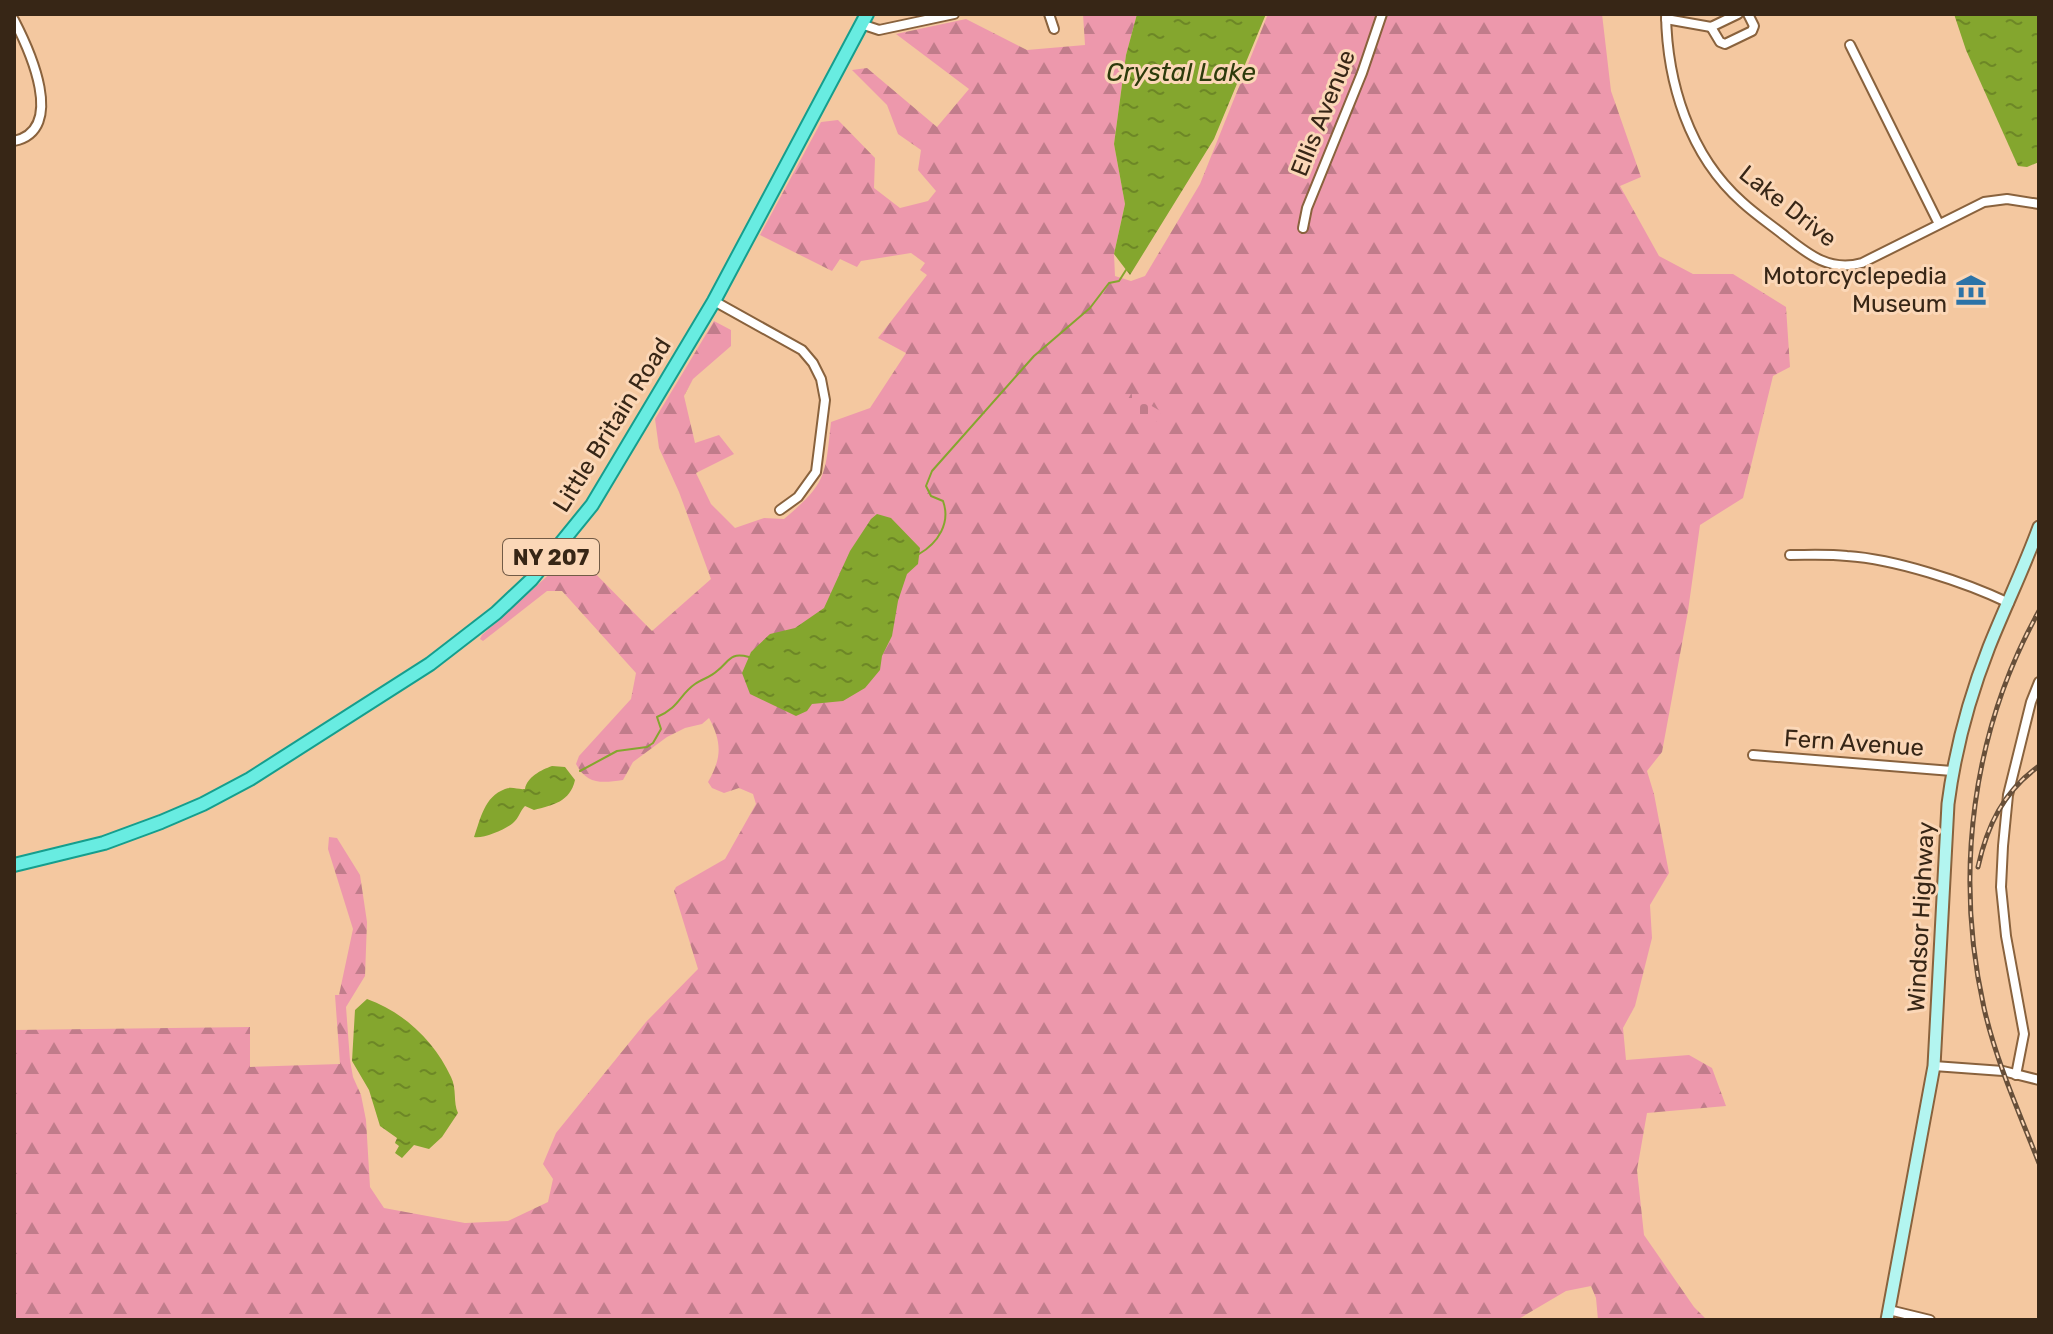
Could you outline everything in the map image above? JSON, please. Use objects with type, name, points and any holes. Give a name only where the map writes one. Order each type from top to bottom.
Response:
[{"type":"main road","name":"Little Britain Road","points":[[14,865],[104,843],[207,802],[288,756],[466,638],[531,580],[584,516],[714,301],[864,19]]},
{"type":"main road","name":"Windsor Highway","points":[[1888,1315],[1934,1066],[1952,771],[1988,649],[2039,527]]},
{"type":"street","points":[[864,19],[879,30],[954,14]]},
{"type":"street","points":[[1049,14],[1054,29]]},
{"type":"street","name":"Ellis Avenue","points":[[1303,228],[1307,208],[1362,73],[1382,14]]},
{"type":"street","points":[[1666,16],[1711,27],[1738,14]]},
{"type":"street","points":[[1711,27],[1720,42],[1725,44],[1752,31],[1754,26],[1748,14]]},
{"type":"street","name":"Lake Drive","points":[[1666,16],[1670,70],[1678,99],[1708,161],[1740,201],[1807,253],[1830,265],[1849,267],[1862,263],[1984,202],[1996,199],[2039,204]]},
{"type":"street","points":[[14,20],[34,61],[40,89],[40,113],[37,127],[29,135],[14,141]]},
{"type":"street","points":[[1850,45],[1939,224]]},
{"type":"street","points":[[714,301],[802,350],[821,379],[825,400],[816,472],[804,491],[780,510]]},
{"type":"street","points":[[1790,555],[1846,556],[1883,561],[1975,588],[2009,603]]},
{"type":"street","points":[[2016,1075],[2024,1034],[2006,936],[2001,887],[2003,846],[2008,795],[2031,702],[2039,682]]},
{"type":"street","name":"Fern Avenue","points":[[1753,755],[1952,771]]},
{"type":"street","points":[[1934,1066],[2039,1080]]},
{"type":"street","points":[[1888,1315],[1930,1320]]},
{"type":"green space","points":[[1083,14],[1137,14],[1126,55],[1114,144],[1125,204],[1114,254],[1115,276],[1131,281],[1145,276],[1200,184],[1268,14],[1602,14],[1611,91],[1641,177],[1620,186],[1659,256],[1693,274],[1733,274],[1786,307],[1790,367],[1773,376],[1743,498],[1700,525],[1662,752],[1647,771],[1669,873],[1650,905],[1652,938],[1635,1006],[1623,1028],[1626,1060],[1689,1055],[1712,1068],[1726,1106],[1647,1113],[1637,1170],[1644,1235],[1694,1307],[1707,1320],[1598,1320],[1596,1298],[1591,1286],[1566,1291],[1517,1320],[14,1320],[14,1030],[250,1027],[250,1067],[340,1064],[335,995],[339,995],[353,929],[328,849],[329,837],[337,838],[360,875],[367,922],[365,976],[346,1007],[353,1077],[361,1095],[366,1120],[370,1187],[384,1208],[465,1223],[508,1221],[548,1202],[553,1179],[543,1164],[556,1133],[646,1022],[698,969],[674,891],[676,887],[725,859],[756,804],[753,794],[739,788],[724,793],[712,788],[708,782],[719,750],[709,718],[702,724],[667,737],[633,762],[623,780],[596,781],[580,771],[576,764],[579,756],[631,699],[636,673],[562,591],[547,591],[483,641],[480,639],[574,552],[652,631],[711,579],[659,448],[655,419],[714,321],[731,330],[731,346],[693,379],[684,396],[695,443],[719,435],[734,454],[696,473],[711,504],[735,528],[764,518],[784,519],[809,496],[825,467],[831,422],[870,408],[906,353],[878,338],[927,275],[920,270],[925,263],[911,253],[861,261],[857,267],[840,259],[832,271],[760,235],[821,122],[838,120],[875,158],[874,188],[900,208],[928,201],[936,191],[918,170],[921,150],[898,134],[887,105],[852,70],[867,68],[937,127],[969,89],[896,34],[966,19],[1027,50],[1085,45]]},
{"type":"green space","points":[[1131,394],[1162,412],[1153,427],[1122,409]]},
{"type":"water","name":"Crystal Lake","points":[[1137,14],[1266,14],[1214,139],[1130,275],[1114,254],[1125,204],[1114,144],[1126,55]]},
{"type":"water","points":[[1954,14],[2039,14],[2039,162],[2027,167],[2018,166],[1966,50]]},
{"type":"water","points":[[877,514],[891,518],[920,548],[918,564],[907,574],[898,601],[892,636],[882,656],[880,670],[865,688],[843,701],[812,704],[807,711],[796,716],[750,694],[742,673],[751,652],[770,634],[795,628],[824,608],[850,551]]},
{"type":"water","points":[[552,766],[565,767],[575,780],[565,798],[534,810],[525,806],[510,825],[488,835],[474,837],[492,797],[508,788],[525,789],[539,772]]},
{"type":"water","points":[[367,999],[406,1020],[427,1040],[444,1064],[454,1086],[458,1113],[442,1137],[429,1149],[414,1145],[402,1158],[395,1153],[399,1146],[395,1143],[397,1138],[380,1126],[369,1090],[352,1061],[355,1010]]},
{"type":"waterway","points":[[919,554],[932,544],[944,525],[943,501],[931,496],[926,486],[932,471],[1034,356],[1090,308],[1109,283],[1119,281],[1126,270]]},
{"type":"waterway","points":[[580,771],[617,751],[647,747],[653,743],[661,729],[657,717],[730,658],[749,657]]},
{"type":"railway","points":[[2039,611],[2016,657],[1984,754],[1975,804],[1971,855],[1975,957],[1984,1008],[2008,1086],[2039,1163]]},
{"type":"railway","points":[[1978,867],[1998,811],[2026,776],[2039,766]]},
{"type":"place","name":"Motorcyclepedia Museum","points":[[1971,290]]}]
